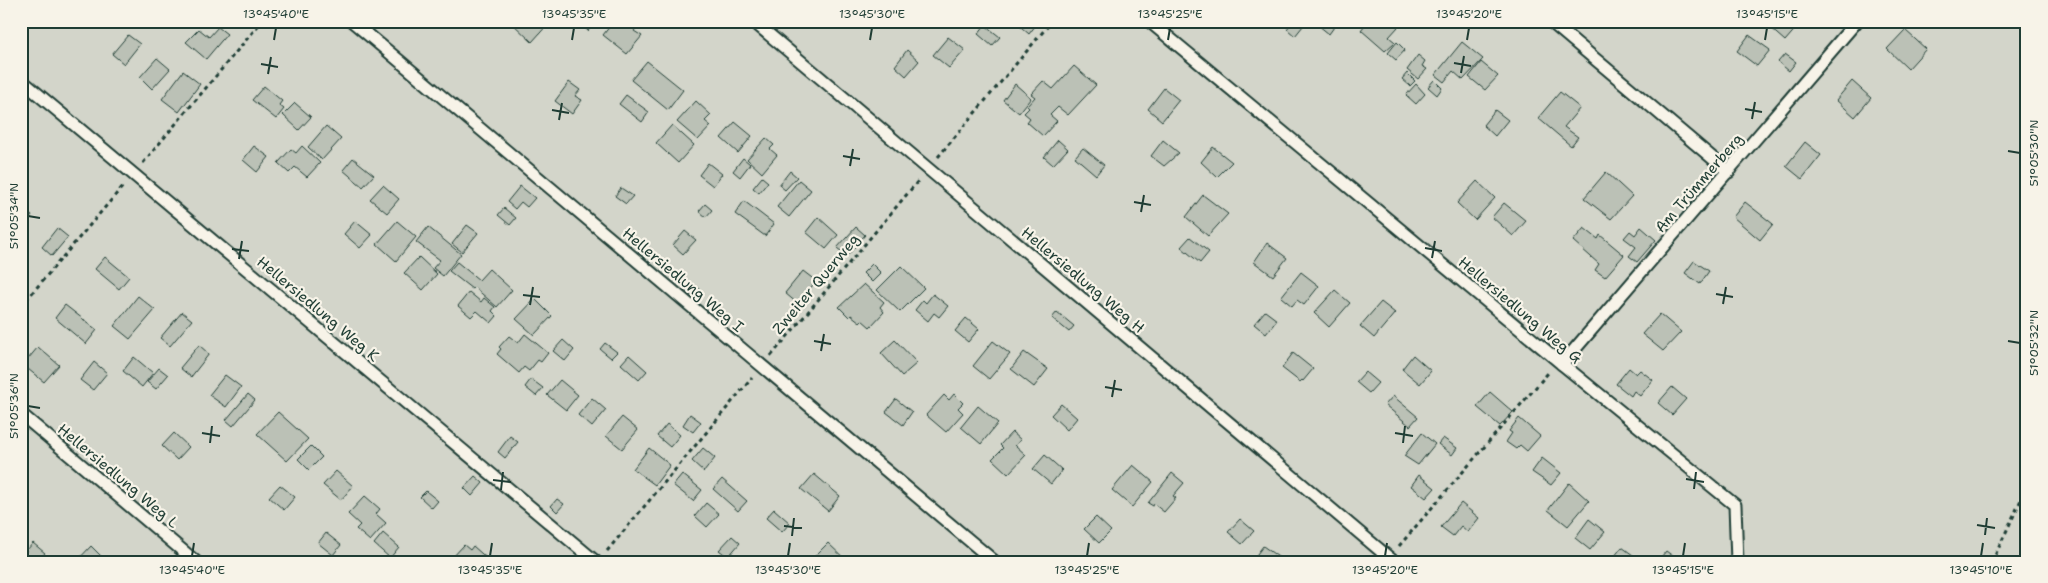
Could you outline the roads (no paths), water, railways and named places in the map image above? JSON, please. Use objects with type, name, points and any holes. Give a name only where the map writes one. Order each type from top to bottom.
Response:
[{"type":"lane","name":"Hellersiedlung Weg I","points":[[352,21],[994,562]]},
{"type":"lane","name":"Hellersiedlung Weg H","points":[[753,21],[1391,560]]},
{"type":"lane","name":"Hellersiedlung Weg G","points":[[1149,21],[1560,363],[1735,505],[1737,562]]},
{"type":"lane","points":[[1550,21],[1729,172]]},
{"type":"lane","name":"Am Trümmerberg","points":[[1560,363],[1729,172],[1857,21]]},
{"type":"lane","name":"Hellersiedlung Weg K","points":[[21,80],[600,558]]},
{"type":"lane","name":"Hellersiedlung Weg L","points":[[21,414],[196,562]]}]
